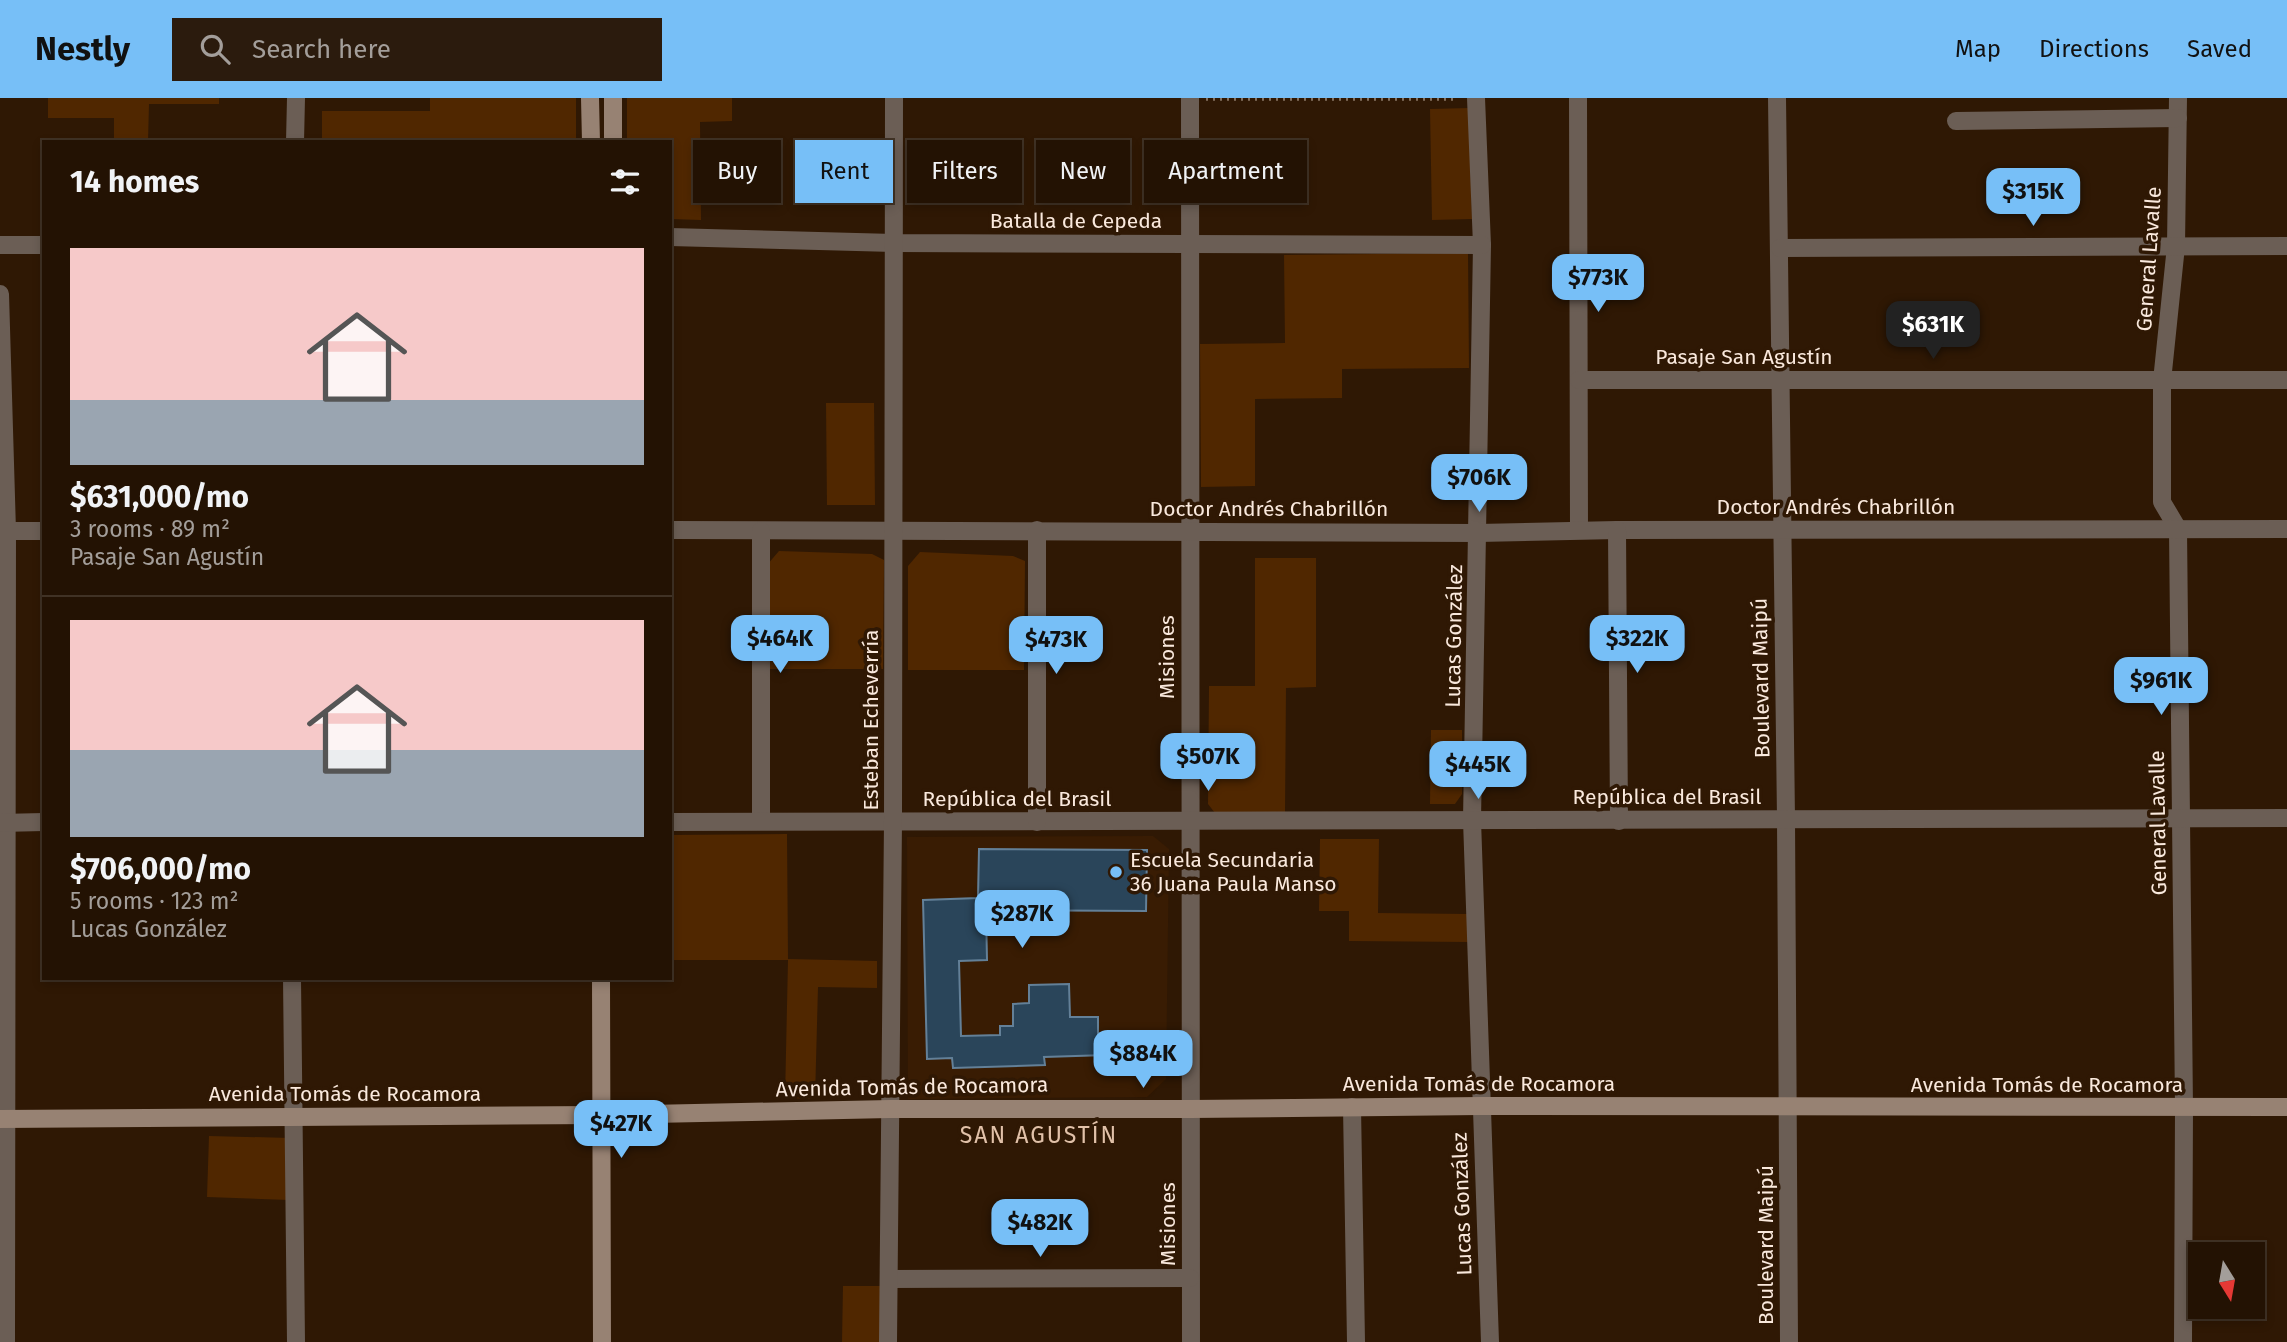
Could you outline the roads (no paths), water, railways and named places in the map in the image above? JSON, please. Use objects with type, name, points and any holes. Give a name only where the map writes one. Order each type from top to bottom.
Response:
[{"type":"street","points":[[295,140],[296,98]]},
{"type":"street","points":[[590,98],[591,140]]},
{"type":"street","points":[[612,98],[613,140]]},
{"type":"street","name":"Esteban Echeverría","points":[[888,1342],[893,821],[894,98]]},
{"type":"street","name":"Misiones","points":[[1190,98],[1191,1342]]},
{"type":"street","points":[[1578,98],[1579,530]]},
{"type":"street","name":"Boulevard Maipú","points":[[1777,98],[1789,1342]]},
{"type":"street","name":"General Lavalle","points":[[2178,98],[2176,246],[2162,382],[2162,502],[2178,529],[2184,1108],[2183,1342]]},
{"type":"street","name":"Lucas González","points":[[1476,99],[1482,245],[1472,820],[1490,1342]]},
{"type":"street","points":[[1956,121],[2178,118]]},
{"type":"street","name":"Batalla de Cepeda","points":[[672,237],[894,243],[1482,245]]},
{"type":"street","points":[[0,245],[42,245]]},
{"type":"street","points":[[1780,248],[2287,246]]},
{"type":"street","points":[[0,294],[6,1342]]},
{"type":"street","name":"Pasaje San Agustín","points":[[1579,380],[2287,380]]},
{"type":"street","name":"Doctor Andrés Chabrillón","points":[[672,530],[1478,533],[1579,530],[2287,529]]},
{"type":"street","points":[[1037,530],[1037,822]]},
{"type":"street","points":[[1617,530],[1619,821]]},
{"type":"street","points":[[3,531],[42,531]]},
{"type":"street","points":[[761,531],[761,820]]},
{"type":"street","name":"República del Brasil","points":[[672,822],[2287,818]]},
{"type":"street","points":[[3,823],[42,822]]},
{"type":"street","points":[[292,980],[296,1342]]},
{"type":"street","points":[[601,980],[601,1342]]},
{"type":"street","name":"Avenida Tomás de Rocamora","points":[[3,1119],[602,1115],[890,1109],[1481,1106],[2287,1107]]},
{"type":"street","points":[[1352,1107],[1356,1342]]},
{"type":"street","points":[[889,1279],[1190,1278]]},
{"type":"place","name":"Escuela Secundaria 36 Juana Paula Manso","points":[[1116,872]]},
{"type":"district","name":"SAN AGUSTÍN","points":[[1039,1135]]}]
